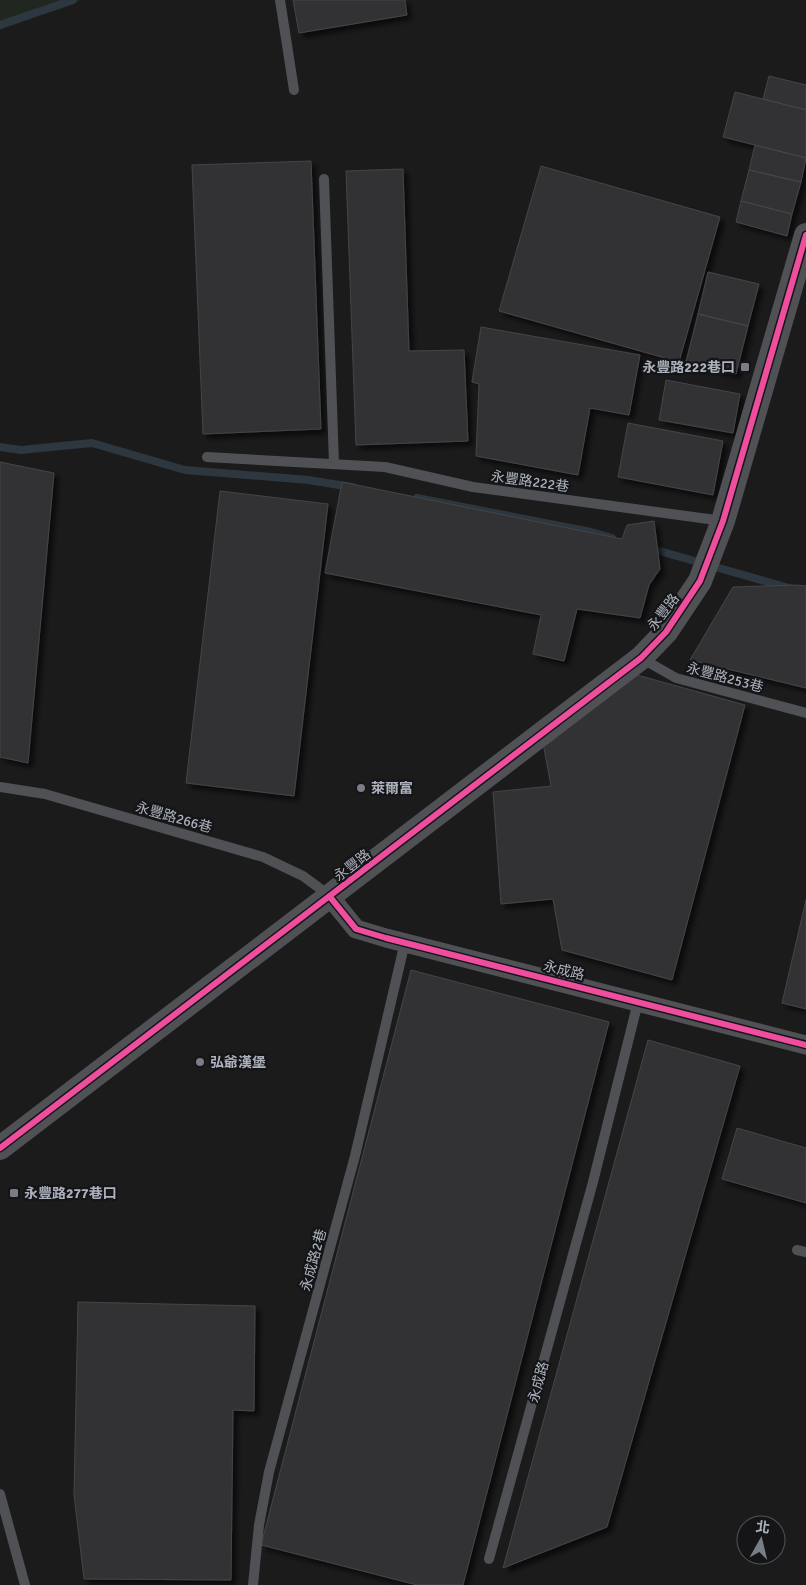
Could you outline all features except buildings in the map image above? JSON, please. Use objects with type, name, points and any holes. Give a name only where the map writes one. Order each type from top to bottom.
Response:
[{"type":"street","points":[[723,521],[806,235]]},
{"type":"street","name":"永豐路","points":[[0,1148],[641,658],[666,632],[700,581],[723,521]]},
{"type":"street","name":"永成路","points":[[330,897],[356,929],[806,1045]]},
{"type":"lane","points":[[280,0],[294,90]]},
{"type":"lane","points":[[324,179],[334,463]]},
{"type":"lane","name":"永豐路222巷","points":[[207,457],[384,467],[473,487],[723,521]]},
{"type":"lane","name":"永豐路253巷","points":[[641,658],[676,678],[806,713]]},
{"type":"lane","name":"永豐路266巷","points":[[0,787],[45,794],[263,857],[304,876],[330,897]]},
{"type":"lane","name":"永成路2巷","points":[[253,1585],[259,1525],[269,1472],[355,1156],[406,942]]},
{"type":"lane","name":"永成路","points":[[490,1559],[593,1182],[638,1002]]},
{"type":"lane","points":[[0,1494],[24,1585]]},
{"type":"shaded area","points":[[0,0],[81,0],[0,30]]},
{"type":"waterway","points":[[0,25],[73,0]]},
{"type":"waterway","points":[[0,447],[21,450],[92,443],[185,470],[308,480],[352,487]]},
{"type":"waterway","points":[[417,498],[591,532],[612,538]]},
{"type":"waterway","points":[[649,548],[806,593]]},
{"type":"cycle path","points":[[0,1148],[641,658],[666,632],[700,581],[723,521],[806,235]]},
{"type":"cycle path","points":[[330,897],[356,929],[806,1045]]},
{"type":"place","name":"永豐路222巷口","points":[[745,367]]},
{"type":"place","name":"萊爾富","points":[[361,788]]},
{"type":"place","name":"弘爺漢堡","points":[[200,1062]]},
{"type":"place","name":"永豐路277巷口","points":[[14,1193]]}]
